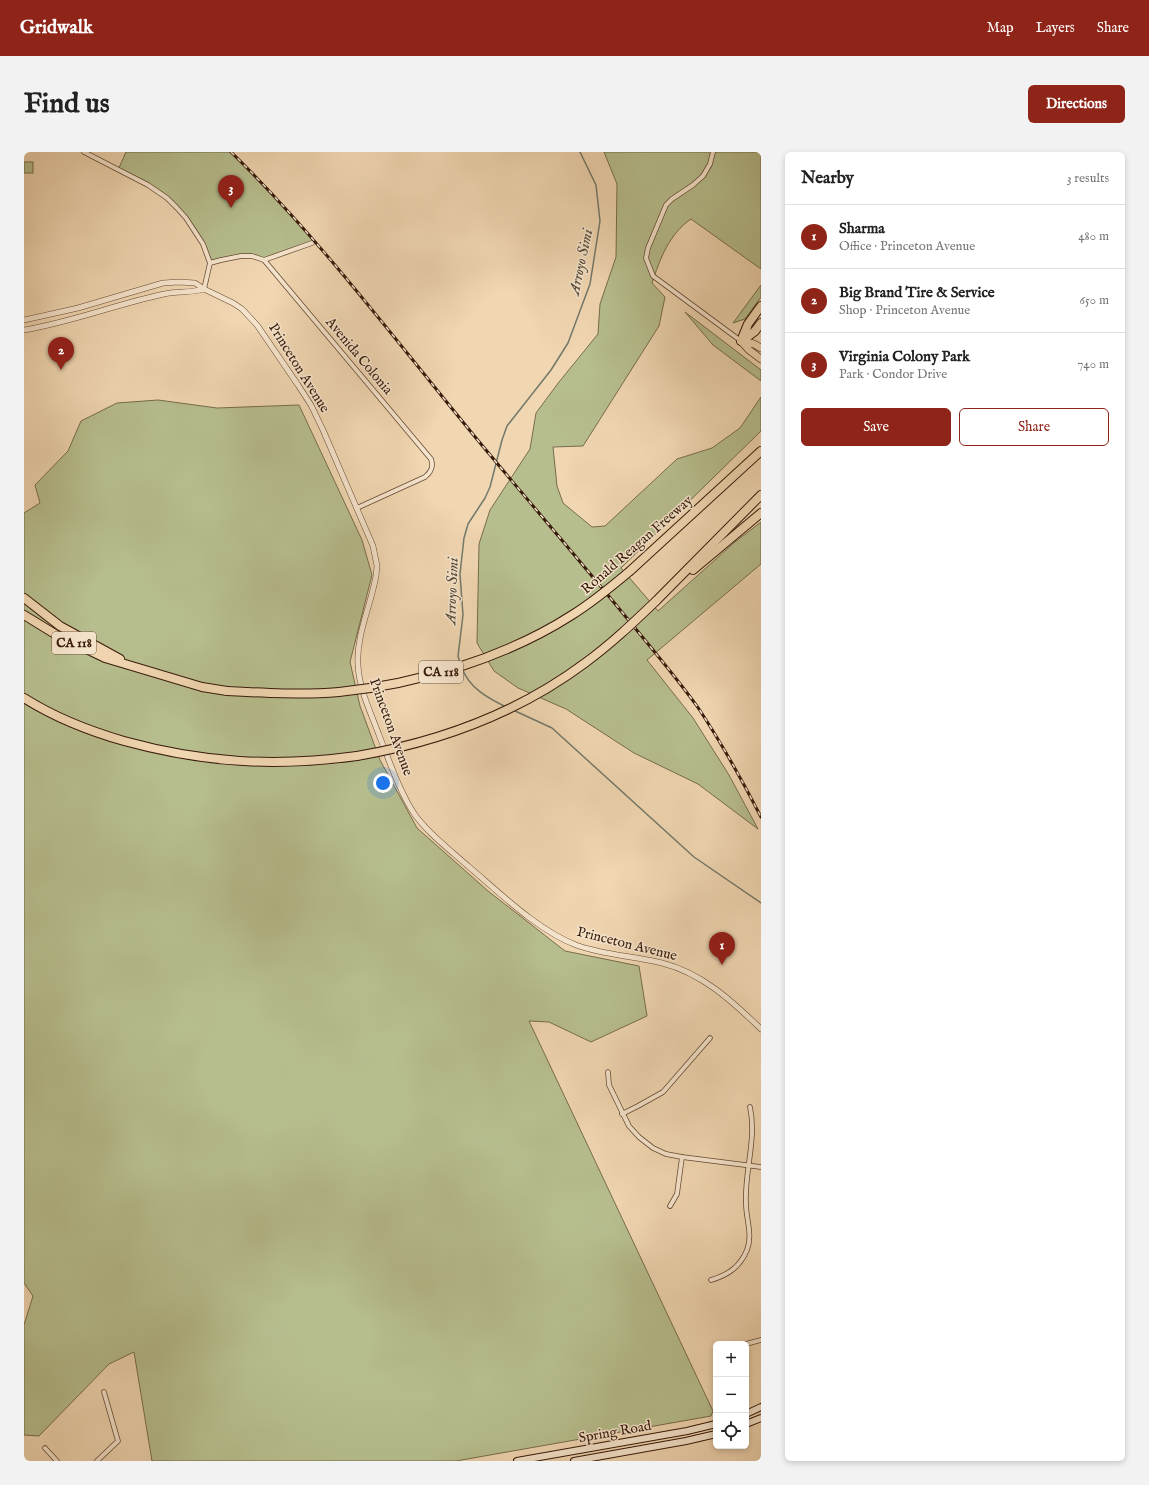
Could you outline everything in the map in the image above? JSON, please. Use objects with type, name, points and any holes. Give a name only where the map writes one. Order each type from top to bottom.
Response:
[{"type":"highway","points":[[741,341],[748,324],[761,306]]},
{"type":"highway","points":[[741,341],[755,331],[761,323]]},
{"type":"highway","name":"Ronald Reagan Freeway","points":[[24,615],[55,634],[105,658],[202,687],[227,691],[284,694],[338,692],[372,688],[433,674],[497,653],[534,636],[577,612],[609,589],[630,571],[761,451]]},
{"type":"highway","points":[[26,700],[77,725],[106,735],[173,754],[201,758],[291,763],[322,761],[396,749],[431,739],[483,721],[516,706],[564,678],[586,663],[619,637],[761,495]]},
{"type":"highway","points":[[656,601],[761,513]]},
{"type":"highway","points":[[24,598],[60,626],[114,655],[127,664]]},
{"type":"main road","points":[[741,341],[754,344],[761,348]]},
{"type":"main road","points":[[741,341],[761,360]]},
{"type":"main road","points":[[748,1413],[761,1408]]},
{"type":"main road","points":[[749,1423],[761,1418]]},
{"type":"main road","name":"Spring Road","points":[[517,1461],[687,1431],[713,1425]]},
{"type":"main road","name":"Spring Road","points":[[574,1461],[713,1435]]},
{"type":"street","points":[[24,330],[81,317],[165,294],[194,292],[204,289],[210,263],[203,244],[186,218],[167,198],[148,185],[84,152]]},
{"type":"street","points":[[713,152],[710,164],[704,176],[666,205],[648,248],[646,258],[653,276],[741,341]]},
{"type":"street","points":[[210,263],[241,256],[252,256],[264,260],[312,243]]},
{"type":"street","name":"Avenida Colonia","points":[[264,260],[431,459],[432,468],[430,473],[425,477],[357,508]]},
{"type":"street","name":"Princeton Avenue","points":[[24,320],[78,308],[163,283],[179,282],[196,283],[204,289],[242,309],[257,325],[311,405],[373,546],[377,566],[375,585],[359,642],[358,666],[360,679],[365,698],[389,760],[415,815],[424,826],[450,850],[513,905],[553,933],[577,945],[661,963],[685,971],[717,990],[743,1012],[761,1030]]},
{"type":"street","points":[[622,1114],[663,1092],[710,1038]]},
{"type":"street","points":[[608,1072],[609,1085],[622,1114],[632,1130],[653,1148],[666,1154],[682,1157],[761,1167]]},
{"type":"street","points":[[712,1280],[726,1275],[734,1269],[742,1259],[748,1246],[749,1234],[746,1199],[753,1127],[750,1107]]},
{"type":"street","points":[[670,1206],[677,1194],[682,1157]]},
{"type":"street","points":[[749,1343],[761,1340]]},
{"type":"street","points":[[97,1461],[118,1441],[104,1392]]},
{"type":"street","points":[[45,1448],[57,1461]]},
{"type":"green space","points":[[126,152],[231,152],[315,242],[264,260],[252,256],[210,263],[198,236],[187,219],[174,204],[155,190],[118,170]]},
{"type":"green space","points":[[604,152],[761,153],[761,269],[691,219],[683,225],[666,248],[652,283],[665,297],[659,326],[583,446],[553,447],[557,486],[563,503],[592,527],[605,526],[677,459],[712,448],[740,428],[761,397],[761,431],[621,568],[658,611],[735,542],[761,522],[761,564],[647,660],[693,718],[729,775],[758,829],[698,784],[634,753],[566,709],[518,688],[494,671],[477,643],[479,544],[490,510],[530,449],[536,413],[598,334],[600,304],[616,257],[617,184]]},
{"type":"green space","points":[[24,162],[33,162],[33,173],[24,173]]},
{"type":"green space","points":[[761,285],[761,297],[745,319],[733,323]]},
{"type":"green space","points":[[685,312],[761,370],[761,381],[713,345]]},
{"type":"green space","points":[[158,400],[217,408],[299,405],[362,540],[372,575],[350,662],[360,706],[380,760],[417,828],[488,891],[565,951],[639,966],[647,1016],[591,1042],[549,1022],[529,1021],[713,1411],[711,1416],[456,1461],[152,1461],[134,1352],[109,1364],[39,1436],[24,1435],[24,1325],[33,1296],[24,1283],[24,513],[40,503],[35,485],[68,451],[81,421],[117,403]]},
{"type":"waterway","name":"Arroyo Simi","points":[[460,663],[458,656],[463,615],[460,574],[464,538],[468,524],[485,498],[490,487],[507,426],[551,370],[568,343],[590,284],[600,221],[596,185],[580,152]]},
{"type":"waterway","name":"Arroyo Simi","points":[[462,668],[465,675],[474,687],[486,696],[506,707]]},
{"type":"waterway","name":"Arroyo Simi","points":[[513,710],[552,728],[694,857],[761,903]]},
{"type":"railway","points":[[231,152],[296,220],[327,256],[476,438],[668,668],[699,709],[732,762],[761,817]]},
{"type":"place","name":"Virginia Colony Park","points":[[231,208]]},
{"type":"place","name":"Big Brand Tire & Service","points":[[61,370]]},
{"type":"place","name":"Sharma","points":[[722,965]]}]
